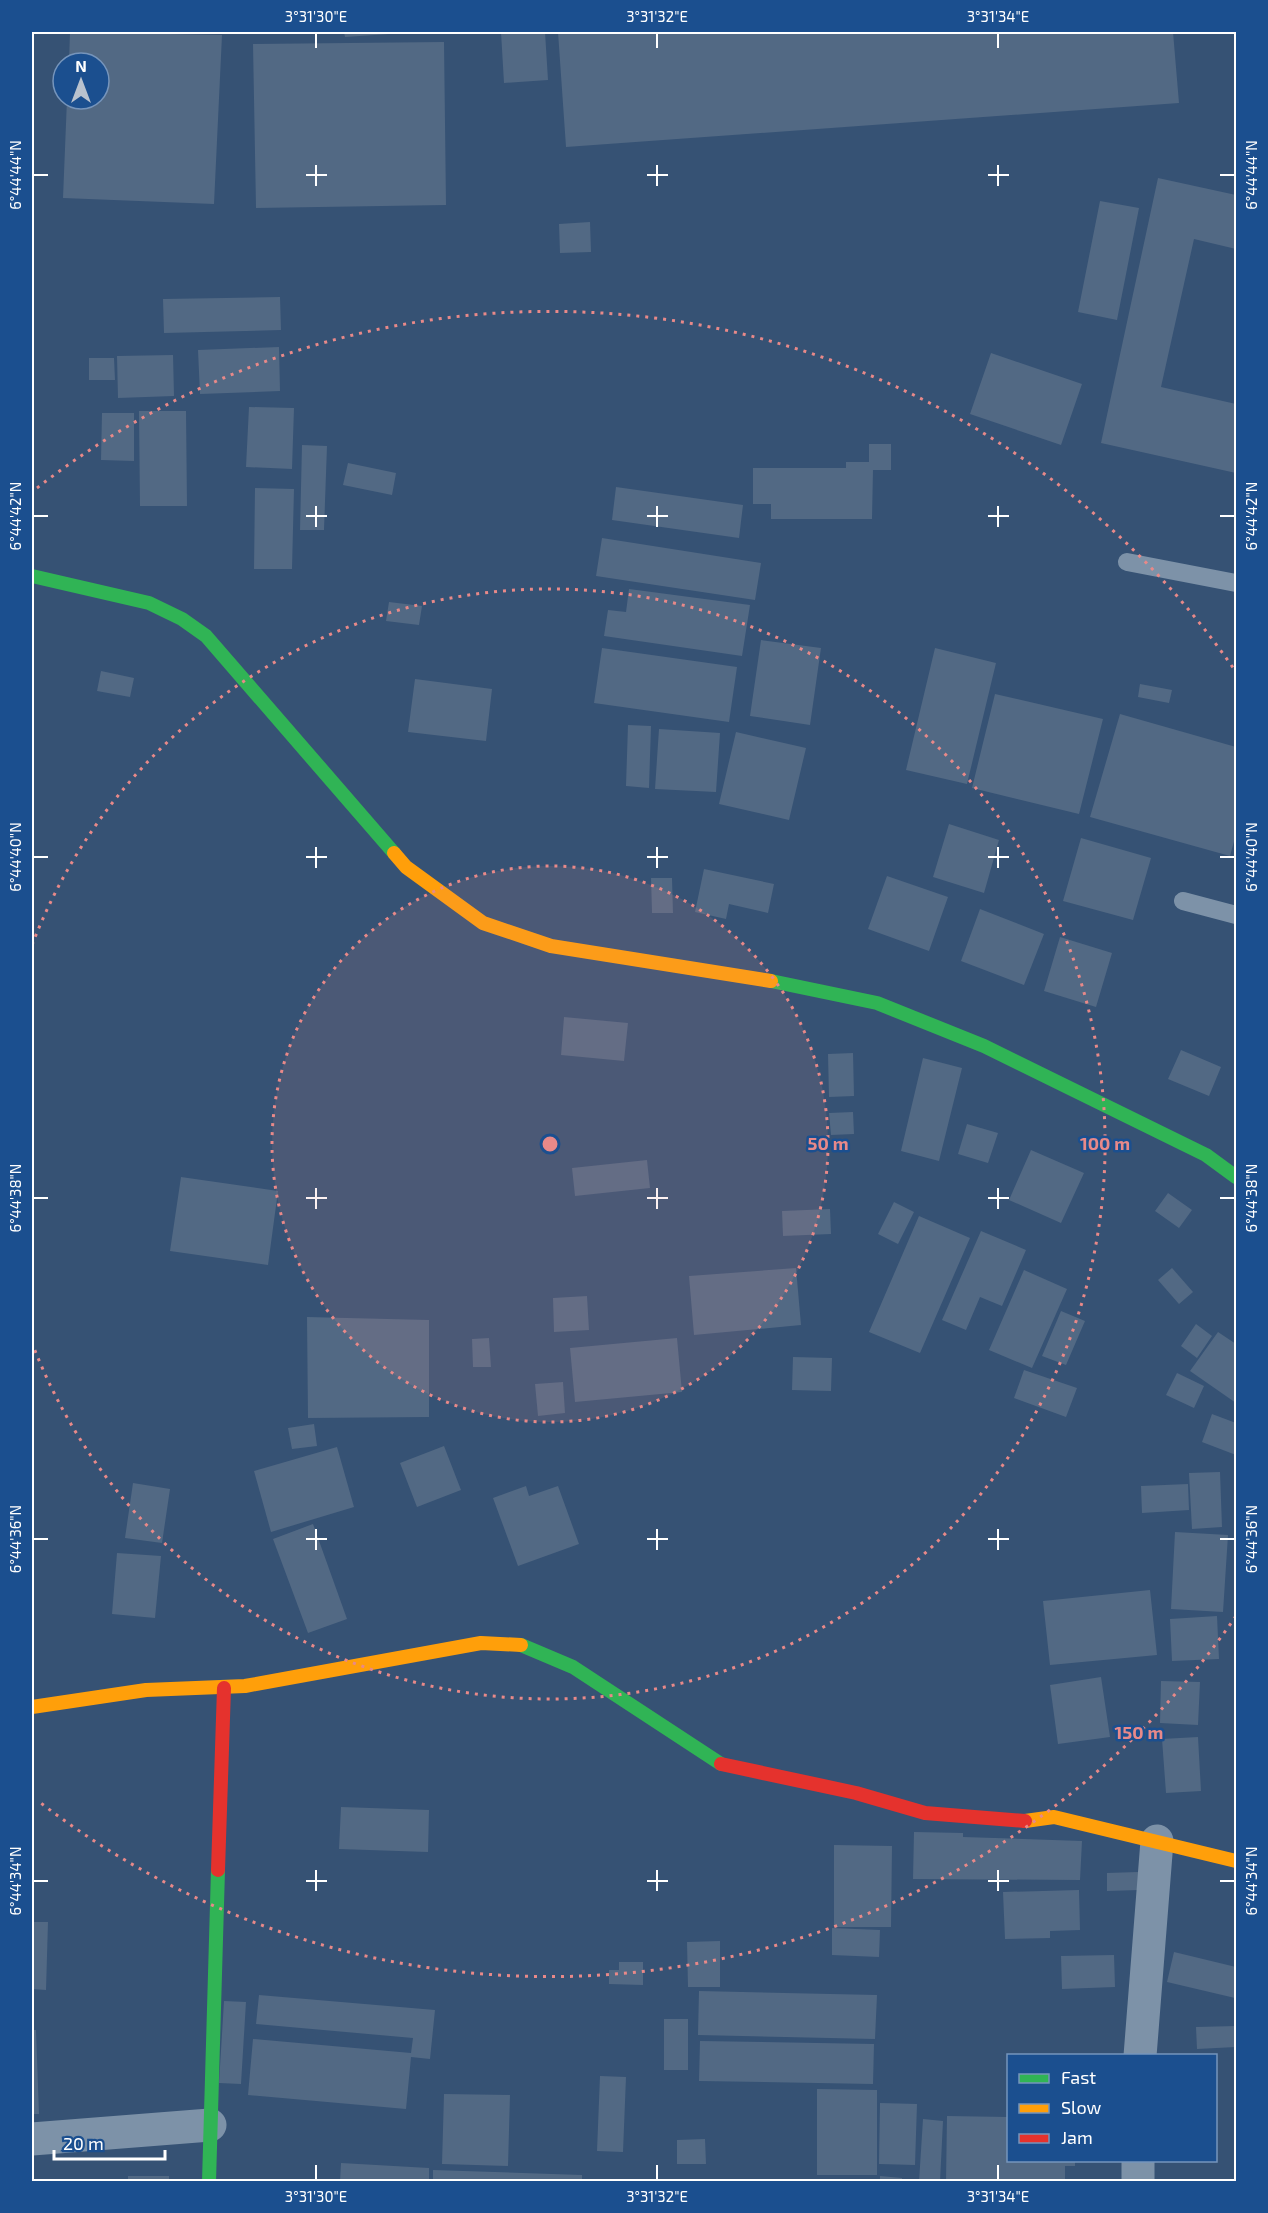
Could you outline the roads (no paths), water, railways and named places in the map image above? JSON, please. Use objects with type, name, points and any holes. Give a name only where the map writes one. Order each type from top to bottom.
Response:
[{"type":"street","points":[[32,576],[149,603],[182,619],[206,636],[406,867],[483,923],[551,946],[737,974],[877,1003],[984,1046],[1206,1155],[1236,1177]]},
{"type":"street","points":[[32,1707],[146,1690],[224,1688],[481,1643],[521,1645],[573,1667],[717,1763],[856,1793],[925,1813],[990,1820],[1026,1821],[1054,1817],[1236,1861]]},
{"type":"street","points":[[209,2181],[224,1688]]},
{"type":"street","points":[[1140,2054],[1157,1841]]},
{"type":"street","points":[[32,2139],[210,2126]]},
{"type":"street","points":[[1138,2162],[1138,2181]]},
{"type":"lane","points":[[1126,562],[1236,583]]},
{"type":"lane","points":[[1183,901],[1236,915]]}]
